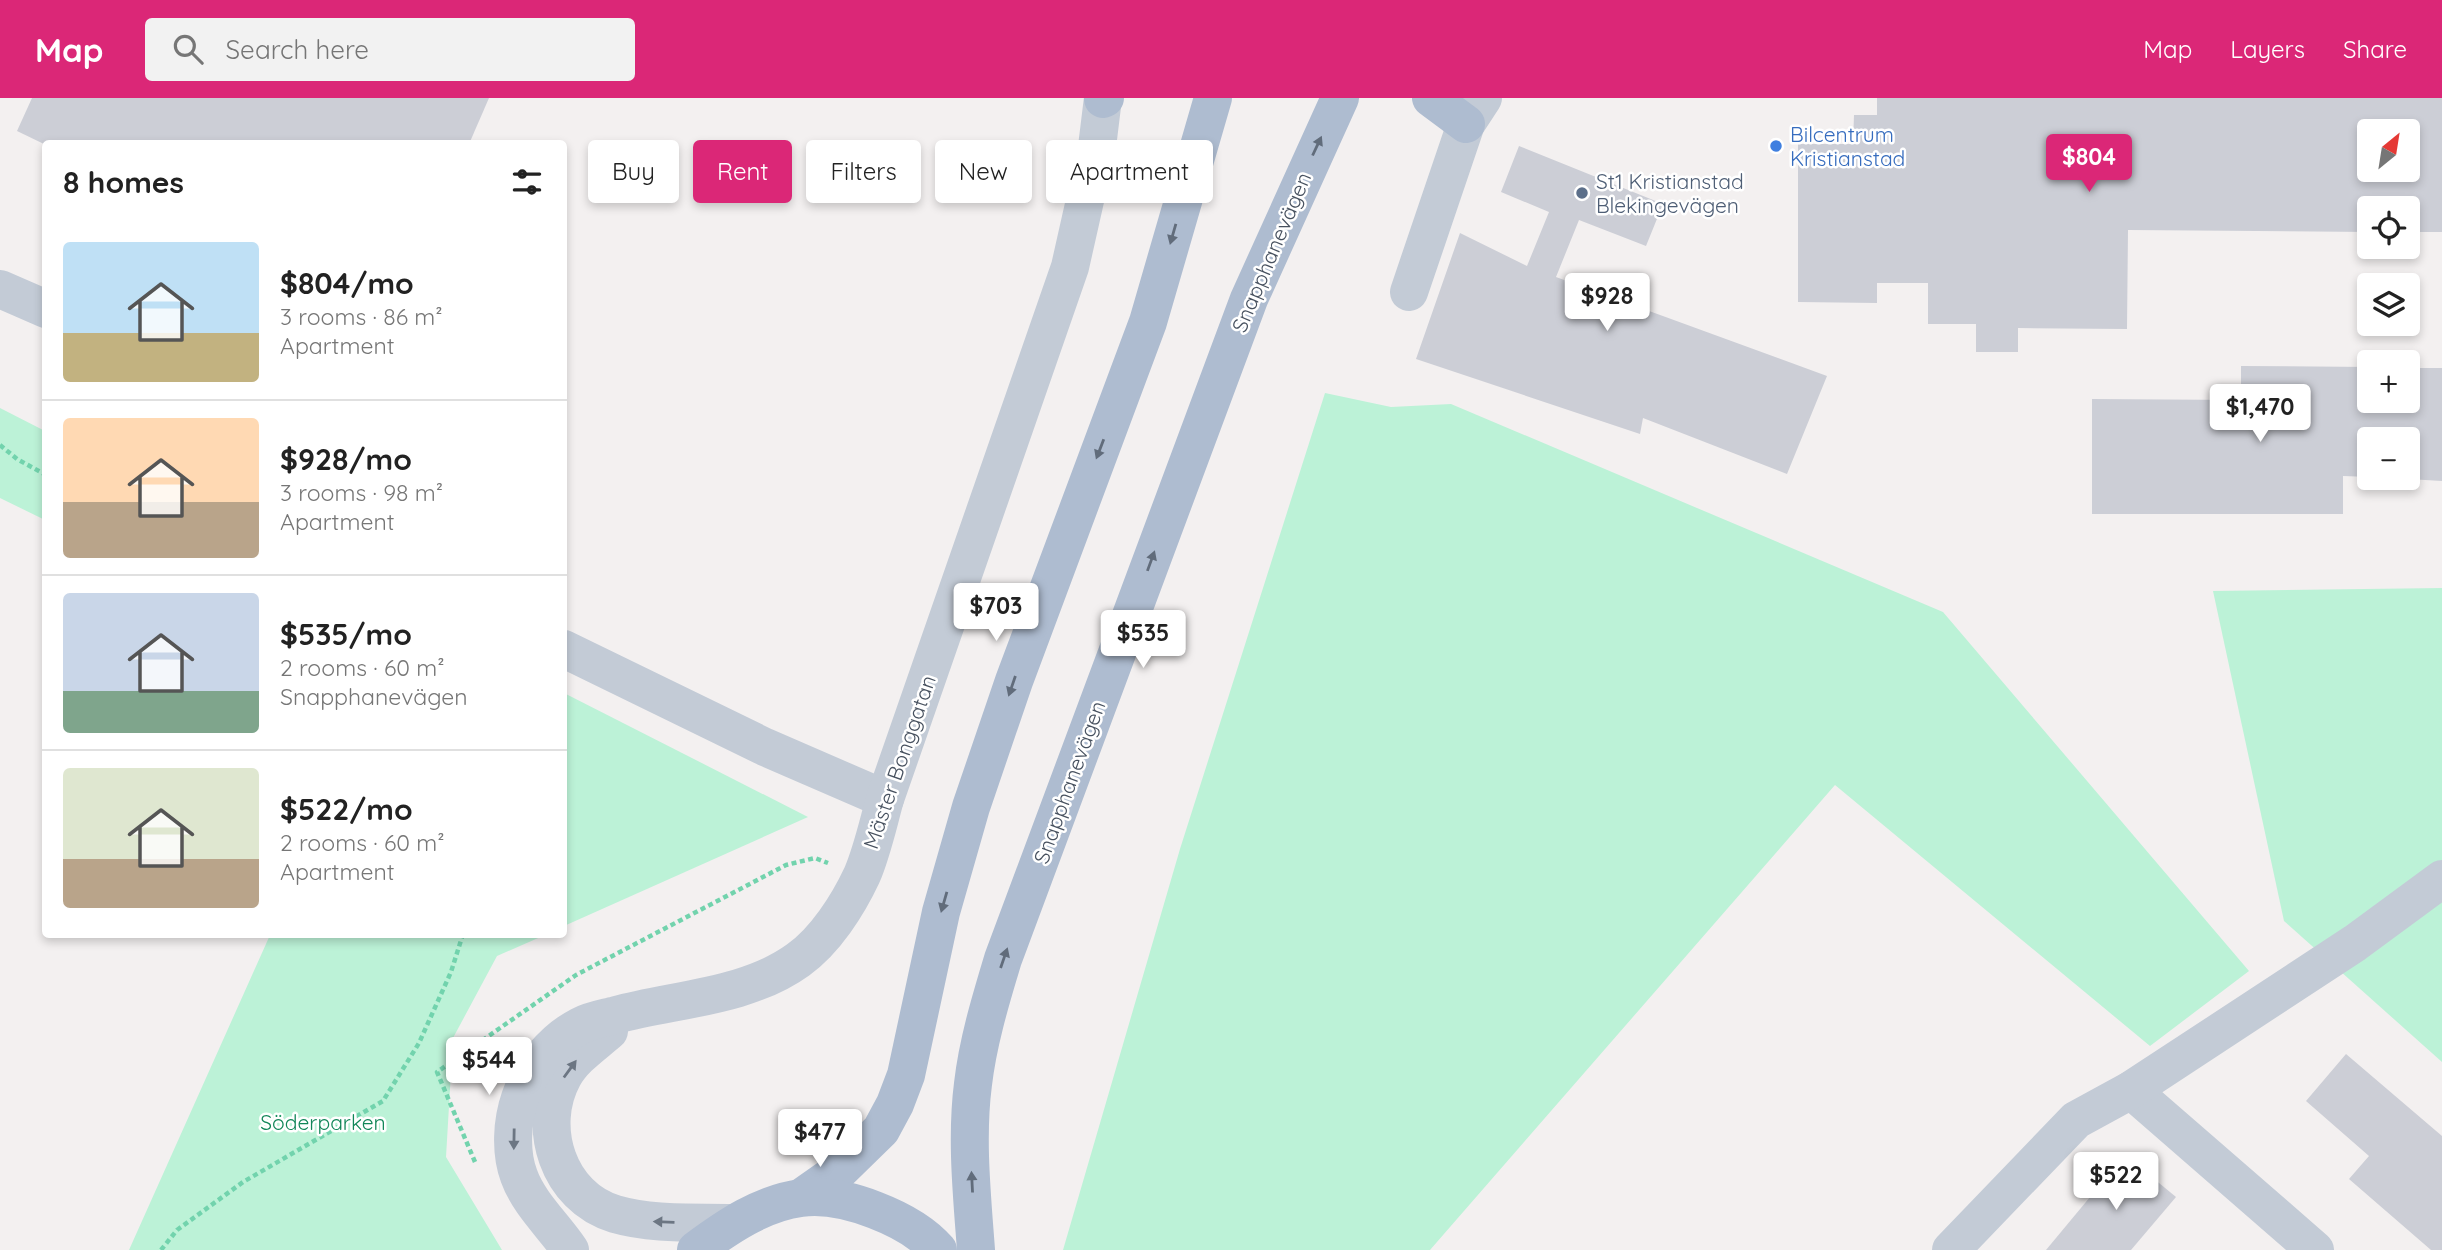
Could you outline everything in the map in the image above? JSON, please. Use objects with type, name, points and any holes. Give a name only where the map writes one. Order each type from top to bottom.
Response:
[{"type":"main road","points":[[696,1250],[733,1223],[766,1208],[802,1197],[839,1171],[881,1130],[895,1104],[906,1076],[941,912],[971,807],[1014,681],[1148,322],[1213,98]]},
{"type":"main road","name":"Snapphanevägen","points":[[976,1250],[970,1143],[973,1083],[988,1007],[1249,299],[1340,98]]},
{"type":"main road","points":[[1431,98],[1475,111]]},
{"type":"main road","points":[[802,1197],[839,1200],[872,1209],[900,1220],[926,1236],[938,1250]]},
{"type":"street","name":"Mäster Bonggatan","points":[[570,1250],[536,1206],[519,1177],[513,1138],[516,1109],[523,1089],[535,1067],[556,1042],[582,1025],[735,988],[778,972],[800,959],[825,933],[862,874],[885,799],[1070,267],[1097,146],[1104,98]]},
{"type":"street","points":[[1409,292],[1475,111]]},
{"type":"street","points":[[0,289],[42,307]]},
{"type":"street","points":[[567,650],[765,747],[885,799]]},
{"type":"street","points":[[1951,1250],[2076,1120],[2131,1090],[2354,943],[2442,879]]},
{"type":"street","name":"Mäster Bonggatan","points":[[631,1011],[579,1057],[563,1077],[555,1101],[552,1127],[562,1172],[577,1193],[613,1213],[656,1222],[733,1223]]},
{"type":"street","points":[[2131,1090],[2315,1250]]},
{"type":"path","points":[[0,445],[17,459],[42,473]]},
{"type":"path","points":[[478,1168],[437,1072],[576,975],[786,865],[815,858],[862,874]]},
{"type":"path","points":[[160,1250],[177,1230],[243,1182],[383,1101],[419,1043],[451,972],[462,938]]},
{"type":"green space","points":[[1325,393],[1391,407],[1451,404],[1943,612],[2249,971],[2150,1046],[1835,785],[1430,1250],[1063,1250],[1180,849]]},
{"type":"green space","points":[[0,408],[42,429],[42,519],[0,498]]},
{"type":"green space","points":[[2442,588],[2442,1062],[2284,921],[2213,591]]},
{"type":"green space","points":[[567,695],[808,817],[567,925]]},
{"type":"green space","name":"Söderparken","points":[[269,938],[538,938],[497,956],[453,1038],[446,1157],[502,1250],[129,1250]]},
{"type":"building","points":[[32,98],[489,98],[471,140],[42,140],[42,143],[17,131]]},
{"type":"building","points":[[1877,98],[2442,98],[2442,232],[2420,232],[2420,196],[2357,196],[2357,232],[2128,230],[2127,329],[2018,328],[2018,352],[1976,352],[1976,324],[1928,324],[1928,283],[1877,283],[1877,303],[1798,302],[1798,144],[1853,144],[1854,115],[1877,115]]},
{"type":"building","points":[[1519,146],[1663,204],[1646,246],[1579,220],[1556,277],[1827,376],[1787,474],[1643,418],[1640,434],[1416,359],[1460,233],[1527,266],[1549,212],[1501,192]]},
{"type":"building","points":[[2241,366],[2357,367],[2357,413],[2420,413],[2420,368],[2442,368],[2442,481],[2420,480],[2420,427],[2357,427],[2357,477],[2343,476],[2343,514],[2092,514],[2092,399],[2241,400]]},
{"type":"building","points":[[2346,1054],[2442,1136],[2442,1250],[2431,1250],[2349,1179],[2369,1156],[2306,1101]]},
{"type":"building","points":[[2125,1155],[2176,1197],[2131,1250],[2046,1250]]},
{"type":"place","name":"Bilcentrum Kristianstad","points":[[1776,146]]},
{"type":"place","name":"St1 Kristianstad Blekingevägen","points":[[1582,193]]}]
